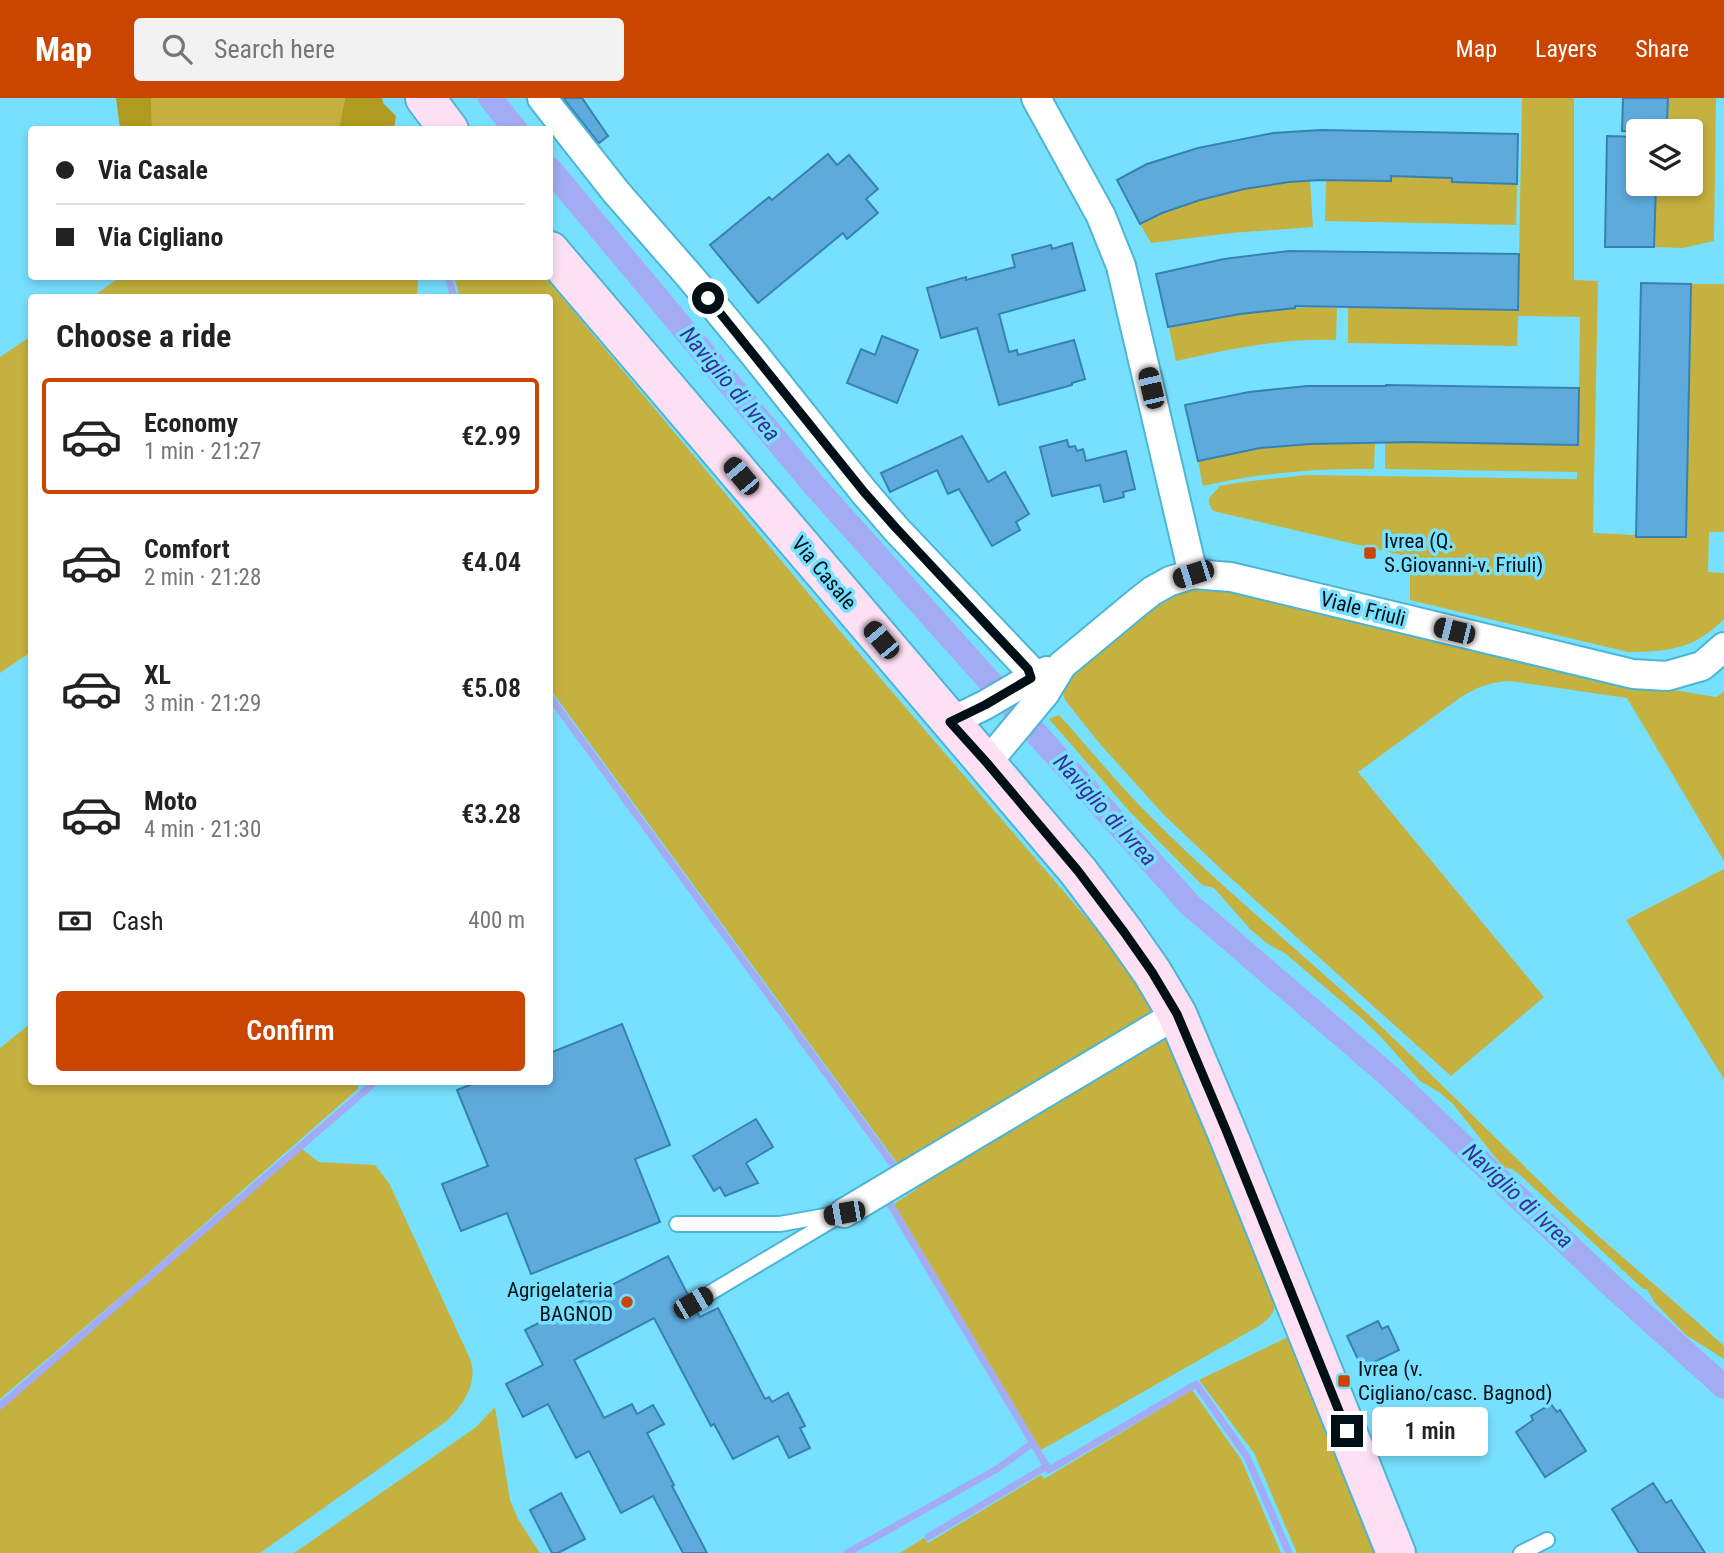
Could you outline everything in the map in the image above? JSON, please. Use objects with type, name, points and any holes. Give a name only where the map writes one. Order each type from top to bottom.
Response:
[{"type":"main road","points":[[425,98],[446,126]]},
{"type":"main road","name":"Via Casale","points":[[553,255],[950,722],[996,752],[1152,972],[1177,1014],[1226,1130],[1396,1553]]},
{"type":"street","points":[[542,98],[617,192],[754,354],[849,474],[1028,669],[1038,686]]},
{"type":"street","points":[[1036,98],[1101,216],[1121,266],[1193,574]]},
{"type":"street","name":"Viale Friuli","points":[[996,752],[1038,686],[1152,591],[1170,581],[1193,574],[1231,577],[1633,674],[1667,676],[1702,666],[1724,647]]},
{"type":"street","name":"Viale Friuli","points":[[950,722],[985,705],[1038,686]]},
{"type":"street","points":[[844,1213],[1177,1014]]},
{"type":"lane","points":[[677,1224],[780,1224],[844,1213]]},
{"type":"lane","points":[[693,1303],[844,1213]]},
{"type":"lane","points":[[1521,1553],[1547,1540]]},
{"type":"shaded area","points":[[116,98],[151,98],[152,126],[120,126]]},
{"type":"shaded area","points":[[151,98],[345,98],[340,126],[152,126]]},
{"type":"shaded area","points":[[345,98],[382,98],[383,103],[396,116],[394,126],[340,126]]},
{"type":"shaded area","points":[[1522,98],[1574,98],[1574,280],[1598,281],[1593,533],[1686,537],[1691,284],[1724,284],[1724,532],[1709,532],[1708,572],[1724,573],[1724,619],[1702,637],[1680,647],[1628,652],[1410,600],[1410,557],[1213,511],[1209,504],[1209,498],[1220,486],[1307,475],[1577,479],[1577,472],[1385,469],[1385,442],[1578,445],[1580,317],[1518,316],[1517,346],[1348,343],[1348,308],[1518,310]]},
{"type":"shaded area","points":[[1668,98],[1716,98],[1714,241],[1683,248],[1654,247],[1656,196],[1703,196],[1703,119],[1667,119]]},
{"type":"shaded area","points":[[1391,176],[1452,177],[1452,182],[1517,184],[1516,225],[1325,221],[1326,180],[1390,181]]},
{"type":"shaded area","points":[[1310,180],[1313,227],[1151,243],[1140,224],[1180,206],[1222,193]]},
{"type":"shaded area","points":[[116,280],[418,280],[417,294],[97,294]]},
{"type":"shaded area","points":[[455,280],[547,280],[839,630],[1108,943],[1154,1010],[1154,1014],[900,1167],[553,693],[553,294],[459,294]]},
{"type":"shaded area","points":[[1311,307],[1337,308],[1336,340],[1276,343],[1176,361],[1169,328],[1255,312]]},
{"type":"shaded area","points":[[28,338],[28,654],[0,673],[0,357]]},
{"type":"shaded area","points":[[1375,443],[1374,469],[1288,472],[1203,486],[1198,461],[1273,447]]},
{"type":"shaded area","points":[[1196,589],[1233,593],[1594,676],[1716,697],[1724,692],[1724,861],[1627,698],[1510,681],[1490,684],[1461,697],[1358,772],[1544,997],[1451,1076],[1163,814],[1100,744],[1065,700],[1062,690],[1066,681],[1083,664],[1165,598]]},
{"type":"shaded area","points":[[1059,715],[1130,795],[1181,847],[1371,1017],[1581,1221],[1724,1346],[1724,1359],[1686,1335],[1655,1303],[1647,1289],[1643,1289],[1519,1174],[1503,1167],[1453,1104],[1420,1081],[1361,1018],[1286,954],[1251,930],[1214,888],[1202,885],[1130,812],[1049,719]]},
{"type":"shaded area","points":[[1724,869],[1724,1079],[1626,920]]},
{"type":"shaded area","points":[[28,1025],[28,1085],[358,1085],[358,1089],[0,1399],[0,1048]]},
{"type":"shaded area","points":[[1166,1037],[1178,1057],[1275,1287],[1274,1310],[1259,1326],[1041,1450],[894,1204],[917,1189],[911,1182]]},
{"type":"shaded area","points":[[302,1149],[319,1162],[375,1165],[389,1183],[471,1361],[471,1386],[459,1407],[448,1420],[260,1553],[0,1553],[0,1409]]},
{"type":"shaded area","points":[[1288,1337],[1384,1553],[1297,1553],[1254,1453],[1199,1380]]},
{"type":"shaded area","points":[[1192,1390],[1241,1459],[1281,1553],[900,1553],[924,1538],[928,1543],[1041,1475],[1044,1479]]},
{"type":"shaded area","points":[[495,1407],[510,1500],[518,1519],[540,1553],[294,1553],[475,1428]]},
{"type":"building","points":[[563,98],[582,98],[608,136],[599,143]]},
{"type":"building","points":[[1623,98],[1668,98],[1667,119],[1626,119],[1626,131],[1622,131]]},
{"type":"building","points":[[1321,130],[1518,134],[1517,184],[1452,182],[1452,178],[1391,176],[1391,181],[1289,182],[1200,200],[1140,224],[1117,180],[1147,164],[1198,148],[1273,133]]},
{"type":"building","points":[[1607,136],[1626,137],[1626,196],[1656,196],[1654,247],[1605,247]]},
{"type":"building","points":[[828,154],[837,165],[849,155],[878,189],[866,199],[878,213],[847,239],[843,233],[758,303],[710,245],[769,197],[772,200]]},
{"type":"building","points":[[1072,243],[1085,290],[999,314],[1009,352],[1017,350],[1018,355],[1074,340],[1085,379],[999,405],[977,328],[941,338],[927,288],[1015,267],[1012,255],[1051,245],[1052,249]]},
{"type":"building","points":[[1289,251],[1519,254],[1518,310],[1295,306],[1168,327],[1156,274],[1224,259]]},
{"type":"building","points":[[1641,283],[1691,284],[1686,537],[1636,537]]},
{"type":"building","points":[[882,336],[918,350],[897,403],[847,383],[861,349],[875,355]]},
{"type":"building","points":[[1307,386],[1579,388],[1578,445],[1413,442],[1310,444],[1260,448],[1198,461],[1185,405],[1249,392]]},
{"type":"building","points":[[962,436],[988,482],[1005,472],[1029,514],[1016,522],[1020,530],[992,546],[959,489],[948,494],[937,470],[890,492],[881,473]]},
{"type":"building","points":[[1067,440],[1069,447],[1075,446],[1077,451],[1083,449],[1086,461],[1126,451],[1135,489],[1123,492],[1124,497],[1104,502],[1100,485],[1052,496],[1040,447]]},
{"type":"building","points":[[622,1024],[670,1145],[635,1159],[660,1222],[531,1274],[507,1213],[461,1231],[442,1184],[488,1166],[457,1090],[470,1085],[553,1085],[553,1052]]},
{"type":"building","points":[[756,1119],[773,1147],[746,1163],[758,1183],[725,1196],[720,1187],[714,1191],[693,1156]]},
{"type":"building","points":[[668,1256],[688,1295],[683,1302],[685,1308],[689,1312],[697,1312],[700,1317],[718,1308],[765,1399],[769,1397],[772,1402],[788,1393],[805,1426],[800,1428],[810,1448],[789,1458],[778,1436],[733,1459],[714,1424],[711,1426],[654,1318],[574,1360],[604,1418],[632,1404],[637,1414],[653,1405],[664,1424],[647,1433],[707,1553],[683,1553],[653,1496],[621,1513],[589,1451],[576,1458],[548,1404],[523,1417],[506,1384],[543,1365],[525,1330]]},
{"type":"building","points":[[1378,1321],[1382,1329],[1388,1326],[1399,1350],[1362,1368],[1347,1336]]},
{"type":"building","points":[[1551,1404],[1557,1412],[1560,1410],[1586,1451],[1545,1477],[1516,1432],[1533,1420],[1531,1416]]},
{"type":"building","points":[[1653,1483],[1666,1503],[1671,1500],[1705,1553],[1639,1553],[1612,1509]]},
{"type":"building","points":[[561,1493],[585,1539],[558,1553],[552,1553],[530,1510]]},
{"type":"waterway","name":"Naviglio di Ivrea","points":[[490,98],[513,126]]},
{"type":"waterway","name":"Naviglio di Ivrea","points":[[553,173],[813,484],[1190,905],[1389,1076],[1614,1288],[1724,1387]]},
{"type":"waterway","points":[[449,280],[453,294]]},
{"type":"waterway","points":[[553,701],[899,1173]]},
{"type":"waterway","points":[[0,1406],[372,1085]]},
{"type":"waterway","points":[[894,1197],[888,1201],[1049,1470],[1196,1384],[1247,1457],[1289,1553]]},
{"type":"waterway","points":[[847,1553],[997,1469],[1033,1443]]},
{"type":"waterway","points":[[928,1537],[1047,1466]]},
{"type":"place","name":"Ivrea (Q. S.Giovanni-v. Friuli)","points":[[1370,553]]},
{"type":"place","name":"Agrigelateria BAGNOD","points":[[627,1302]]},
{"type":"place","name":"Ivrea (v. Cigliano/casc. Bagnod)","points":[[1344,1381]]},
{"type":"route","points":[[708,298],[864,492],[1028,669],[1031,678],[950,722],[1078,871],[1152,972],[1177,1014],[1347,1431]]}]
